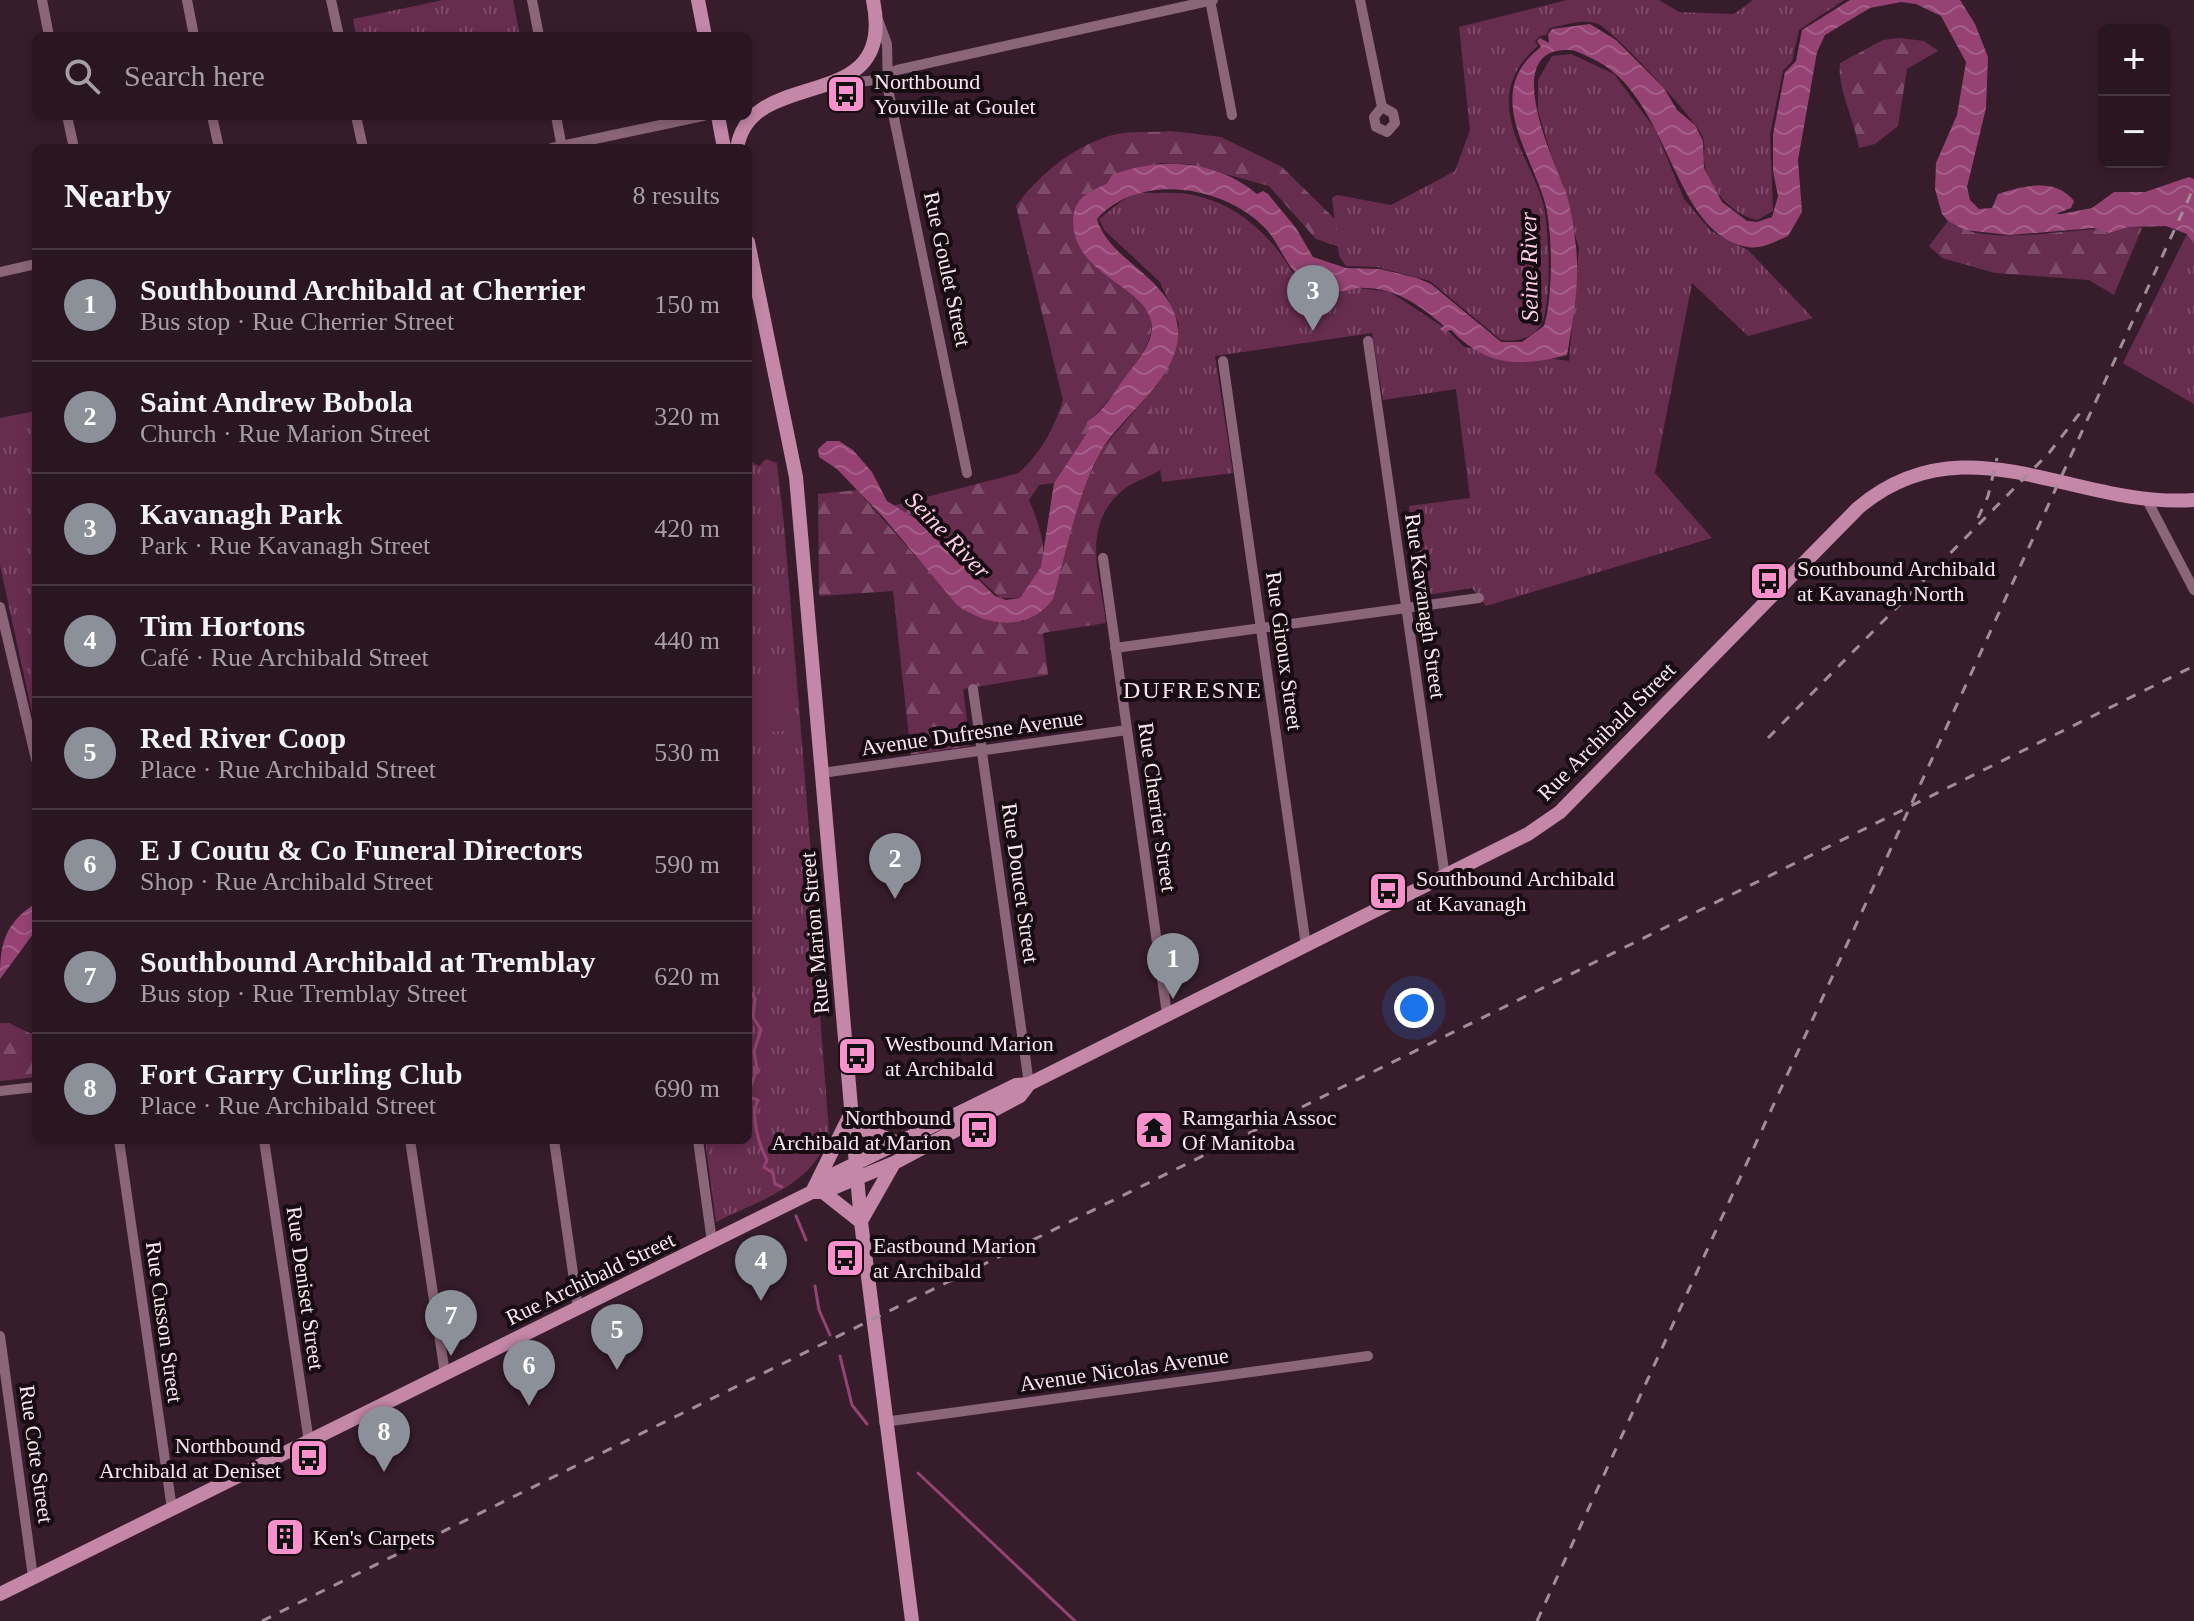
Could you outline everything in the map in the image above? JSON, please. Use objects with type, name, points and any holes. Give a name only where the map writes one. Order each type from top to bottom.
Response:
[{"type":"main road","points":[[698,0],[704,32]]},
{"type":"main road","points":[[752,105],[765,104],[831,84],[855,72],[871,53],[875,7]]},
{"type":"main road","points":[[752,115],[765,104]]},
{"type":"main road","points":[[719,120],[723,144]]},
{"type":"main road","points":[[738,144],[746,120]]},
{"type":"main road","name":"Rue Marion Street","points":[[752,260],[796,477],[861,1222],[884,1422],[912,1621]]},
{"type":"main road","name":"Rue Archibald Street","points":[[0,1594],[857,1171],[899,1143],[1016,1085],[1029,1084],[1512,844],[1560,812],[1828,537],[1887,486],[1932,468],[1967,466],[2146,498],[2194,500]]},
{"type":"main road","name":"Rue Archibald Street","points":[[857,1171],[894,1163],[1020,1096],[1029,1084]]},
{"type":"main road","points":[[851,1112],[862,1128],[899,1143]]},
{"type":"main road","points":[[851,1112],[814,1190],[861,1222],[894,1163]]},
{"type":"street","points":[[42,0],[48,32]]},
{"type":"street","points":[[187,0],[193,32]]},
{"type":"street","points":[[331,0],[338,32]]},
{"type":"street","points":[[532,0],[538,32]]},
{"type":"street","points":[[831,84],[878,80],[888,74],[1211,0],[1232,115]]},
{"type":"street","points":[[1360,0],[1382,107]]},
{"type":"street","name":"Rue Goulet Street","points":[[875,7],[887,44],[888,74],[967,473]]},
{"type":"street","points":[[68,120],[73,144]]},
{"type":"street","points":[[213,120],[218,144]]},
{"type":"street","points":[[357,120],[362,144]]},
{"type":"street","points":[[556,120],[559,144]]},
{"type":"street","points":[[573,144],[684,120]]},
{"type":"street","points":[[0,272],[32,265]]},
{"type":"street","name":"Rue Kavanagh Street","points":[[1368,341],[1445,877]]},
{"type":"street","name":"Rue Giroux Street","points":[[1223,361],[1306,946]]},
{"type":"street","points":[[2146,498],[2194,590]]},
{"type":"street","name":"Rue Cherrier Street","points":[[1103,558],[1167,1014]]},
{"type":"street","points":[[1115,648],[1479,598]]},
{"type":"street","points":[[0,607],[4,643],[32,744]]},
{"type":"street","name":"Rue Doucet Street","points":[[973,689],[1029,1084]]},
{"type":"street","name":"Avenue Dufresne Avenue","points":[[822,773],[1127,730]]},
{"type":"street","points":[[0,1091],[32,1087]]},
{"type":"street","name":"Rue Cusson Street","points":[[120,1144],[172,1509]]},
{"type":"street","name":"Rue Deniset Street","points":[[265,1144],[309,1442]]},
{"type":"street","points":[[411,1144],[440,1361],[445,1374]]},
{"type":"street","points":[[555,1144],[578,1308]]},
{"type":"street","points":[[699,1144],[712,1242]]},
{"type":"street","name":"Rue Cote Street","points":[[0,1336],[33,1577]]},
{"type":"street","name":"Avenue Nicolas Avenue","points":[[884,1422],[1368,1356]]},
{"type":"green space","points":[[443,0],[513,0],[519,32],[355,32],[353,19]]},
{"type":"green space","points":[[1567,0],[1659,0],[1679,12],[1734,14],[1753,0],[1844,0],[1799,30],[1792,61],[1783,71],[1770,134],[1773,211],[1757,220],[1738,212],[1721,197],[1705,168],[1704,141],[1696,126],[1653,76],[1607,30],[1592,22],[1580,22],[1550,28],[1546,35],[1540,36],[1535,41],[1538,46],[1516,72],[1509,104],[1513,130],[1543,203],[1549,266],[1547,303],[1540,326],[1532,334],[1517,340],[1501,340],[1430,281],[1377,267],[1346,266],[1339,256],[1332,198],[1337,195],[1391,205],[1455,171],[1470,130],[1459,27]]},
{"type":"green space","points":[[1900,38],[1924,41],[1938,51],[1907,69],[1898,126],[1875,144],[1859,148],[1841,83],[1840,63],[1883,40]]},
{"type":"green space","points":[[1571,54],[1614,74],[1655,129],[1684,199],[1711,231],[1748,250],[1813,318],[1748,336],[1692,283],[1655,473],[1712,538],[1486,606],[1472,588],[1420,596],[1409,506],[1470,498],[1456,389],[1383,400],[1372,333],[1215,356],[1233,473],[1162,482],[1150,396],[1173,358],[1179,324],[1160,282],[1104,230],[1099,219],[1126,198],[1138,193],[1183,193],[1204,198],[1223,205],[1258,229],[1286,261],[1297,280],[1390,292],[1446,329],[1464,347],[1569,361],[1579,248],[1538,111],[1538,80],[1552,56]]},
{"type":"green space","points":[[1171,131],[1221,137],[1282,167],[1339,223],[1466,290],[1316,239],[1269,186],[1189,164],[1160,163],[1110,177],[1106,184],[1083,197],[1076,207],[1073,222],[1077,240],[1097,268],[1137,299],[1146,310],[1151,333],[1139,360],[1091,420],[1089,430],[1054,483],[1039,485],[1029,500],[1042,539],[1039,576],[1020,598],[1000,598],[928,530],[892,506],[1019,473],[1041,448],[1063,400],[1016,206],[1046,173],[1069,155],[1095,141],[1116,134]]},
{"type":"green space","points":[[2194,212],[2194,404],[2123,363],[2187,234]]},
{"type":"green space","points":[[1948,221],[1981,234],[2001,235],[2142,228],[2114,295],[2089,280],[1995,273],[1942,258],[1929,246]]},
{"type":"green space","points":[[1155,387],[1172,410],[1166,466],[1123,490],[1101,519],[1096,552],[1106,623],[1043,633],[1048,675],[963,689],[970,746],[911,755],[893,591],[819,596],[818,494],[857,490],[941,585],[1023,622],[1102,449]]},
{"type":"green space","points":[[32,412],[32,713],[0,565],[0,418]]},
{"type":"green space","points":[[766,459],[777,463],[784,525],[816,914],[816,963],[829,1132],[822,1150],[799,1178],[716,1222],[706,1144],[752,1144],[752,462],[759,466]]},
{"type":"green space","points":[[784,678],[789,730],[752,734],[752,680]]},
{"type":"green space","points":[[0,1023],[9,1023],[32,1034],[32,1077],[0,1081]]},
{"type":"water","points":[[1850,0],[1960,0],[1975,24],[1988,57],[1986,108],[1967,187],[1970,200],[1979,209],[1992,208],[1998,194],[2018,188],[2048,186],[2066,193],[2074,201],[2071,208],[2056,214],[2061,214],[2092,208],[2114,192],[2145,192],[2189,177],[2194,179],[2194,244],[2187,234],[2166,226],[2128,227],[2109,233],[2094,228],[2010,235],[1964,230],[1948,221],[1942,214],[1935,189],[1936,163],[1957,115],[1966,62],[1941,16],[1916,4],[1901,2],[1870,8],[1825,35],[1817,52],[1798,160],[1802,212],[1788,236],[1758,247],[1748,247],[1722,237],[1702,217],[1685,191],[1639,101],[1618,76],[1591,58],[1569,50],[1548,54],[1537,66],[1534,85],[1536,107],[1566,195],[1575,240],[1576,287],[1567,355],[1519,362],[1491,357],[1464,342],[1451,330],[1444,332],[1440,329],[1444,326],[1417,305],[1397,295],[1364,288],[1340,291],[1306,281],[1289,265],[1266,229],[1228,202],[1182,190],[1158,190],[1115,204],[1097,219],[1111,244],[1167,298],[1174,312],[1178,333],[1175,352],[1154,388],[1100,453],[1078,506],[1053,599],[1043,610],[1032,617],[1007,623],[981,618],[957,605],[884,518],[837,469],[819,457],[818,449],[827,441],[839,441],[853,450],[872,472],[887,501],[917,520],[995,596],[1006,600],[1020,598],[1041,567],[1054,483],[1089,430],[1087,422],[1108,401],[1140,357],[1151,336],[1151,321],[1145,309],[1136,298],[1096,267],[1076,240],[1073,222],[1076,207],[1083,197],[1106,184],[1112,175],[1149,165],[1168,164],[1206,168],[1224,174],[1257,194],[1263,191],[1268,194],[1296,228],[1313,257],[1346,268],[1380,269],[1417,278],[1431,284],[1501,342],[1522,342],[1544,326],[1550,282],[1551,247],[1545,203],[1515,122],[1512,102],[1515,83],[1524,64],[1541,47],[1537,41],[1540,38],[1549,43],[1548,34],[1552,29],[1590,24],[1616,40],[1664,88],[1677,110],[1695,125],[1703,141],[1704,168],[1722,202],[1747,221],[1757,222],[1772,217],[1778,196],[1773,171],[1773,134],[1785,72],[1796,61],[1802,30]]},
{"type":"water","points":[[32,906],[32,935],[0,979],[6,936]]},
{"type":"waterway","points":[[752,994],[755,998],[753,1017],[761,1030],[754,1051],[757,1069],[752,1083]]},
{"type":"waterway","points":[[752,1098],[758,1100],[755,1122],[767,1160],[764,1167],[773,1173],[775,1184],[782,1187]]},
{"type":"waterway","points":[[796,1216],[806,1240]]},
{"type":"waterway","points":[[815,1286],[819,1310],[830,1335]]},
{"type":"waterway","points":[[840,1356],[852,1405],[867,1424]]},
{"type":"waterway","points":[[918,1473],[1075,1621]]},
{"type":"railway","points":[[1537,1621],[2194,187]]},
{"type":"railway","points":[[1768,738],[2049,453],[2083,409]]},
{"type":"railway","points":[[1978,518],[1988,496],[1997,458]]},
{"type":"railway","points":[[262,1621],[2194,666]]},
{"type":"place","name":"Northbound Youville at Goulet","points":[[846,94]]},
{"type":"place","name":"Kavanagh Park","points":[[1313,331]]},
{"type":"place","name":"Southbound Archibald at Kavanagh North","points":[[1769,581]]},
{"type":"place","name":"Southbound Archibald at Kavanagh","points":[[1388,891]]},
{"type":"place","name":"Saint Andrew Bobola","points":[[895,899]]},
{"type":"place","name":"Southbound Archibald at Cherrier","points":[[1173,999]]},
{"type":"place","name":"Westbound Marion at Archibald","points":[[857,1056]]},
{"type":"place","name":"Northbound Archibald at Marion","points":[[979,1130]]},
{"type":"place","name":"Ramgarhia Assoc Of Manitoba","points":[[1154,1130]]},
{"type":"place","name":"Eastbound Marion at Archibald","points":[[845,1258]]},
{"type":"place","name":"Tim Hortons","points":[[761,1301]]},
{"type":"place","name":"Southbound Archibald at Tremblay","points":[[451,1356]]},
{"type":"place","name":"Red River Coop","points":[[617,1370]]},
{"type":"place","name":"E J Coutu & Co Funeral Directors","points":[[529,1406]]},
{"type":"place","name":"Northbound Archibald at Deniset","points":[[309,1458]]},
{"type":"place","name":"Fort Garry Curling Club","points":[[384,1472]]},
{"type":"place","name":"Ken's Carpets","points":[[285,1537]]},
{"type":"district","name":"DUFRESNE","points":[[1193,690]]},
{"type":"water label","name":"Seine River","points":[[1529,267]]},
{"type":"water label","name":"Seine River","points":[[948,535]]}]
